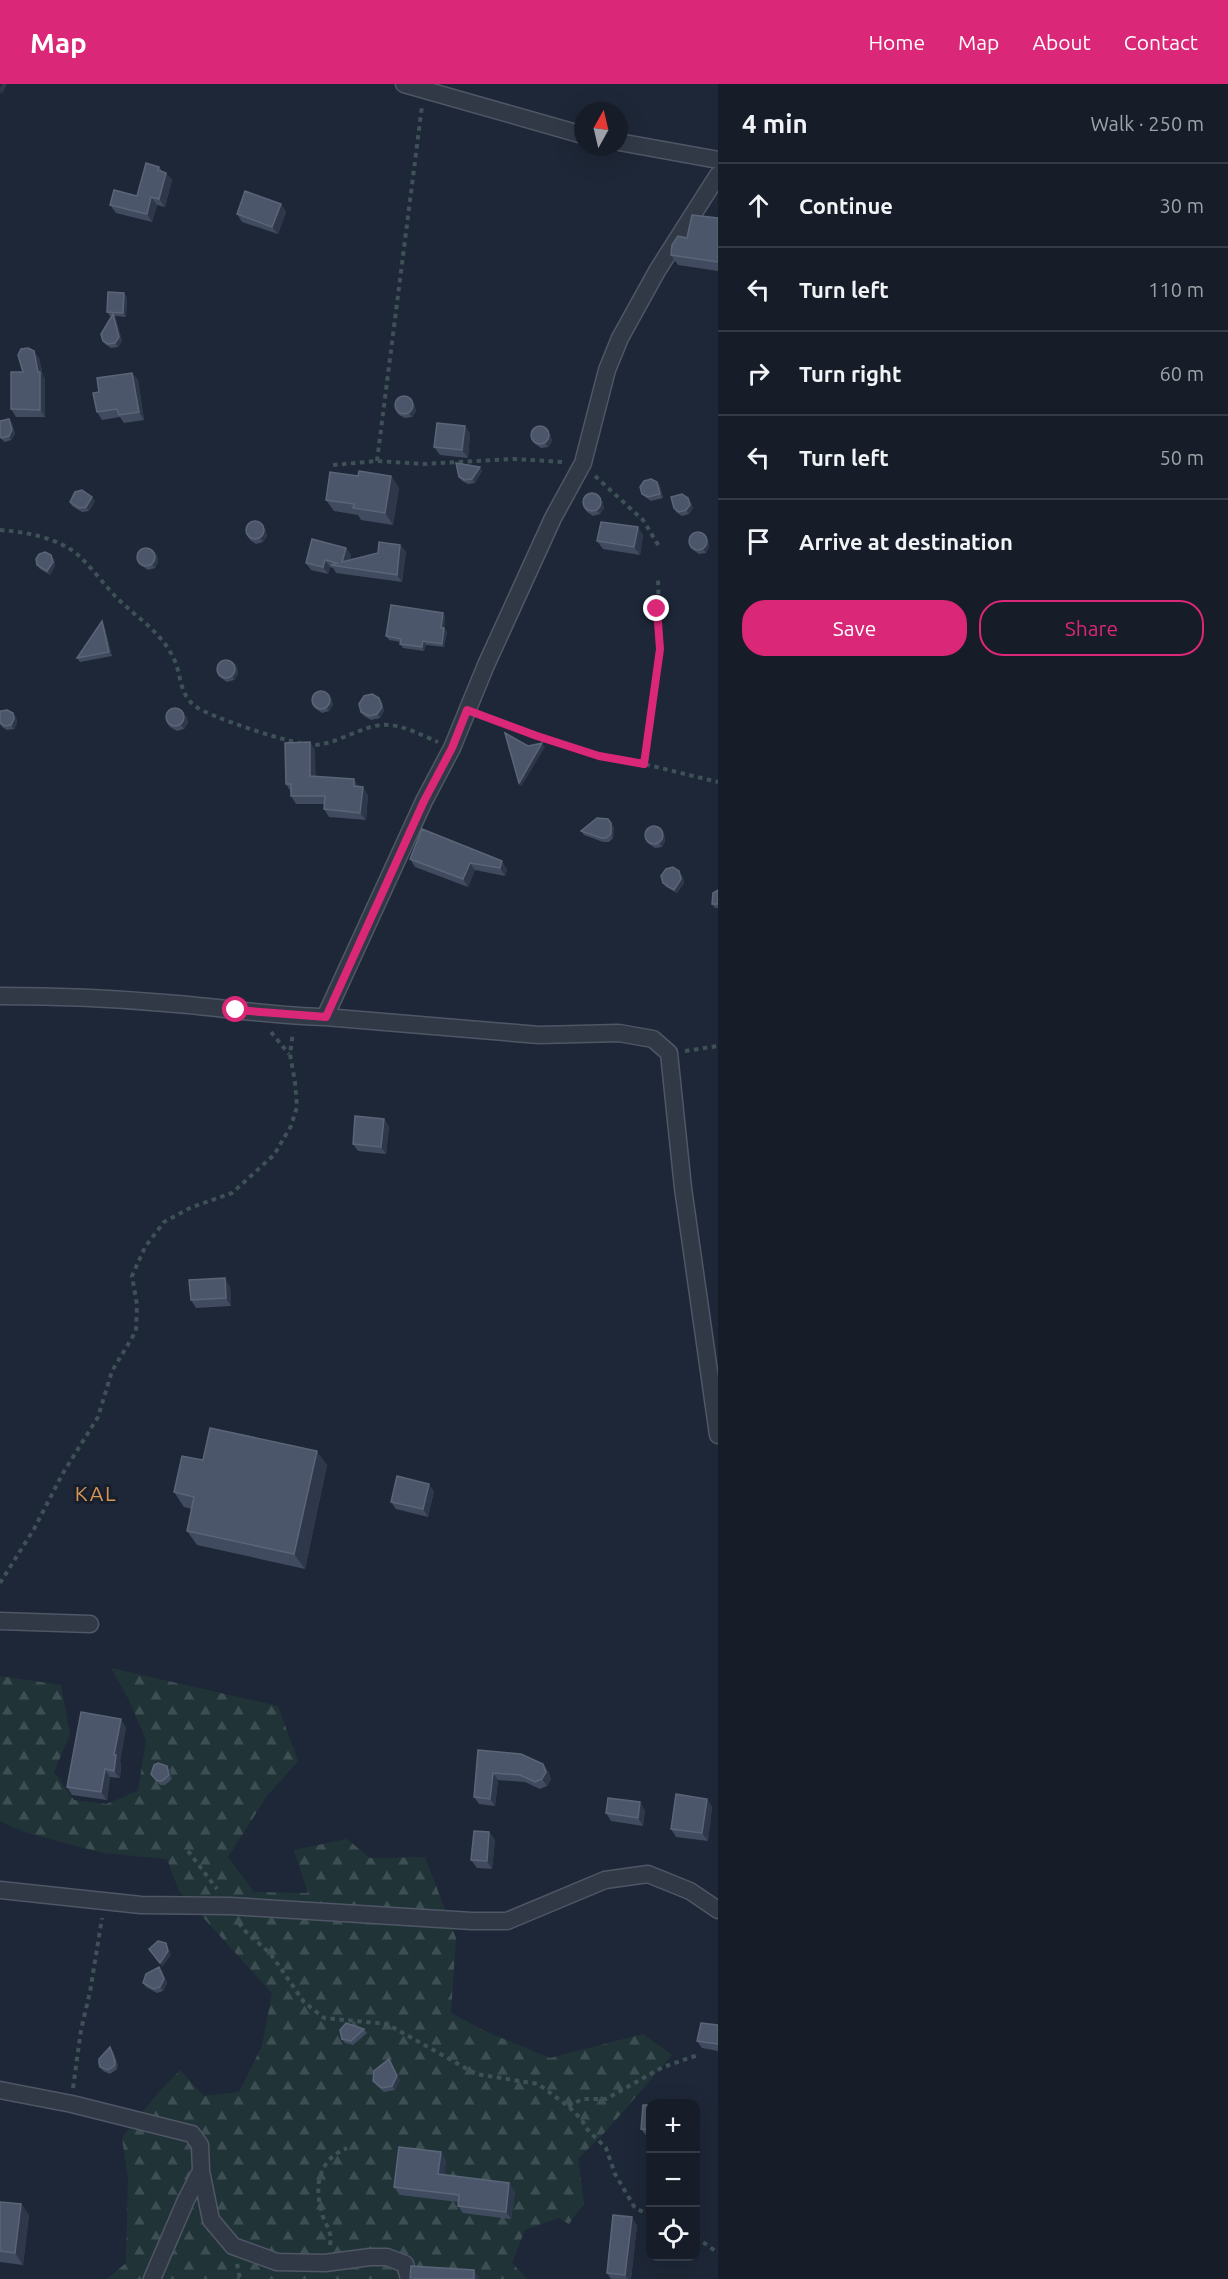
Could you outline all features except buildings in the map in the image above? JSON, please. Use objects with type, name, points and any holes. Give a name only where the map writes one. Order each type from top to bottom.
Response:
[{"type":"street","points":[[404,84],[574,132]]},
{"type":"street","points":[[628,144],[718,160]]},
{"type":"street","points":[[326,1017],[424,801],[452,748],[552,518],[583,463],[606,370],[620,338],[657,271],[718,175]]},
{"type":"street","points":[[0,996],[100,998],[539,1035],[620,1033],[653,1039],[669,1053],[683,1188],[718,1435]]},
{"type":"street","points":[[0,1621],[90,1624]]},
{"type":"street","points":[[0,1890],[141,1905],[230,1906],[472,1921],[507,1921],[605,1880],[648,1875],[690,1891],[718,1910]]},
{"type":"street","points":[[0,2090],[72,2104],[192,2134],[200,2145],[201,2171],[211,2220],[233,2246],[277,2262],[326,2263],[387,2257],[405,2264],[409,2279]]},
{"type":"street","points":[[152,2279],[201,2171]]},
{"type":"path","points":[[377,461],[424,90]]},
{"type":"path","points":[[333,465],[377,461],[424,464],[514,459],[583,463],[643,520],[660,548]]},
{"type":"path","points":[[0,530],[51,539],[72,550],[119,600],[157,632],[174,659],[183,693],[195,706],[263,732],[313,745],[381,725],[405,728],[452,748]]},
{"type":"path","points":[[644,764],[660,649],[658,579]]},
{"type":"path","points":[[467,710],[599,756],[718,782]]},
{"type":"path","points":[[259,1013],[290,1054]]},
{"type":"path","points":[[0,1583],[34,1529],[63,1473],[98,1417],[112,1371],[136,1331],[137,1305],[132,1276],[145,1247],[164,1222],[192,1207],[232,1193],[274,1155],[291,1126],[297,1107],[290,1054],[296,1016]]},
{"type":"path","points":[[669,1053],[718,1046]]},
{"type":"path","points":[[188,1851],[230,1906],[244,1930],[270,1953],[304,2002],[324,2018],[387,2024],[476,2074],[538,2084],[568,2106],[606,2148],[615,2174],[634,2208],[646,2213]]},
{"type":"path","points":[[72,2104],[74,2070],[90,1992],[103,1901]]},
{"type":"path","points":[[568,2106],[583,2099],[606,2099],[663,2067],[698,2055]]},
{"type":"path","points":[[326,2263],[332,2235],[321,2211],[319,2186],[322,2168],[339,2151],[347,2148]]},
{"type":"path","points":[[700,2240],[718,2253]]},
{"type":"green space","points":[[111,1668],[278,1706],[298,1761],[267,1796],[228,1857],[254,1892],[308,1893],[294,1850],[347,1839],[370,1858],[425,1857],[456,1938],[451,2013],[485,2031],[550,2058],[643,2034],[672,2055],[607,2130],[578,2159],[584,2203],[569,2224],[558,2218],[525,2230],[512,2263],[527,2279],[107,2279],[126,2263],[128,2178],[122,2138],[158,2093],[180,2070],[204,2096],[239,2092],[262,2046],[272,1993],[179,1891],[167,1859],[103,1853],[24,1832],[0,1821],[0,1676],[61,1685],[70,1734],[54,1772],[74,1800],[106,1804],[138,1791],[146,1740],[129,1700]]},
{"type":"district","name":"KAL","points":[[96,1493]]},
{"type":"route","points":[[236,1010],[326,1017],[424,801],[452,748],[467,710],[599,756],[644,764],[660,649],[657,609]]}]
